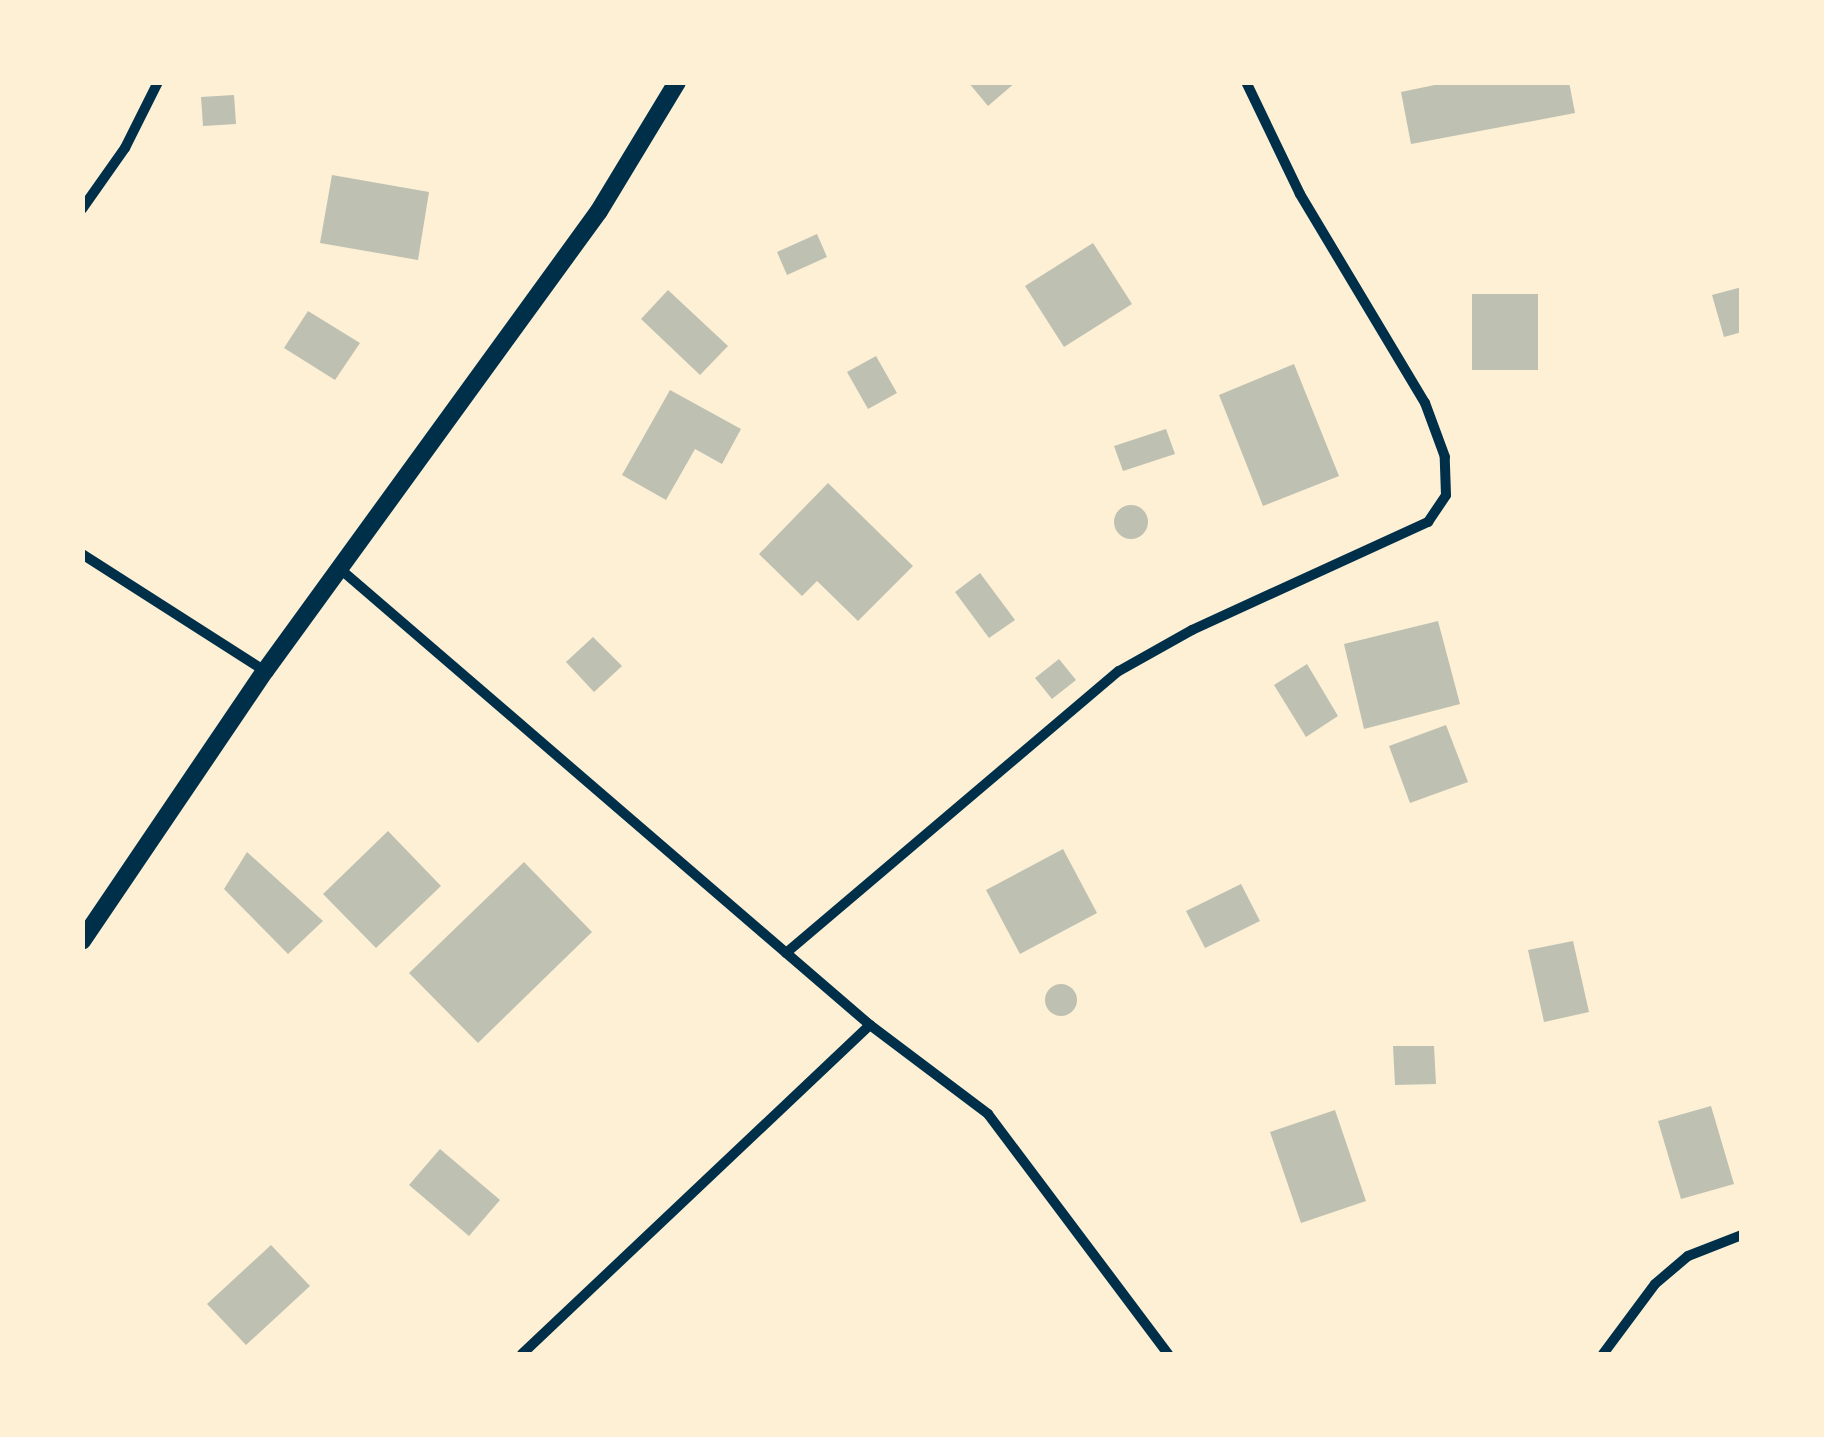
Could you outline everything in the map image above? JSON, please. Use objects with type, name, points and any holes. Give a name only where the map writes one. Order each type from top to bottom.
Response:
[{"type":"street","points":[[82,209],[125,148],[158,82]]},
{"type":"street","points":[[82,941],[265,672],[599,211],[677,82]]},
{"type":"street","points":[[786,953],[1119,672],[1192,630],[1428,522],[1446,494],[1445,457],[1425,403],[1300,194],[1246,82]]},
{"type":"street","points":[[82,554],[265,672]]},
{"type":"street","points":[[339,568],[870,1025],[988,1114],[1168,1354]]},
{"type":"street","points":[[522,1354],[870,1025]]},
{"type":"street","points":[[1603,1354],[1655,1284],[1688,1256],[1742,1235]]},
{"type":"building","points":[[968,82],[1016,82],[988,106]]},
{"type":"building","points":[[1449,82],[1569,82],[1575,113],[1411,144],[1401,92]]},
{"type":"building","points":[[234,95],[236,124],[203,126],[201,97]]},
{"type":"building","points":[[332,175],[429,192],[418,260],[320,243]]},
{"type":"building","points":[[817,234],[827,257],[787,275],[777,252]]},
{"type":"building","points":[[1093,243],[1132,304],[1064,347],[1025,286]]},
{"type":"building","points":[[1742,287],[1742,332],[1724,337],[1712,295]]},
{"type":"building","points":[[668,290],[728,346],[700,375],[641,319]]},
{"type":"building","points":[[1472,294],[1538,294],[1538,370],[1472,370]]},
{"type":"building","points":[[308,311],[360,343],[335,380],[284,348]]},
{"type":"building","points":[[876,356],[897,393],[868,409],[847,372]]},
{"type":"building","points":[[1294,364],[1339,476],[1263,506],[1219,395]]},
{"type":"building","points":[[670,390],[741,429],[722,464],[695,449],[666,500],[622,475]]},
{"type":"building","points":[[1166,429],[1175,454],[1123,471],[1114,446]]},
{"type":"building","points":[[828,483],[913,566],[858,621],[817,581],[802,596],[759,554]]},
{"type":"building","points":[[1131,505],[1143,510],[1148,522],[1143,534],[1131,539],[1119,534],[1114,522],[1119,510]]},
{"type":"building","points":[[980,573],[1015,620],[989,638],[955,592]]},
{"type":"building","points":[[1438,621],[1460,704],[1364,729],[1344,644]]},
{"type":"building","points":[[593,637],[622,666],[594,692],[566,662]]},
{"type":"building","points":[[1059,659],[1076,680],[1052,699],[1035,678]]},
{"type":"building","points":[[1307,664],[1338,716],[1306,737],[1274,685]]},
{"type":"building","points":[[1446,725],[1468,782],[1410,803],[1389,746]]},
{"type":"building","points":[[388,831],[441,886],[376,948],[323,894]]},
{"type":"building","points":[[1063,849],[1097,913],[1020,954],[986,890]]},
{"type":"building","points":[[247,852],[323,921],[288,954],[224,889]]},
{"type":"building","points":[[524,862],[592,932],[478,1043],[409,973]]},
{"type":"building","points":[[1241,884],[1260,921],[1205,948],[1186,911]]},
{"type":"building","points":[[1573,941],[1589,1012],[1544,1022],[1528,950]]},
{"type":"building","points":[[1061,984],[1072,989],[1077,1000],[1072,1011],[1061,1016],[1050,1011],[1045,1000],[1050,989]]},
{"type":"building","points":[[1393,1046],[1434,1046],[1436,1084],[1395,1085]]},
{"type":"building","points":[[1711,1106],[1734,1184],[1681,1199],[1658,1121]]},
{"type":"building","points":[[1335,1110],[1366,1201],[1301,1223],[1270,1132]]},
{"type":"building","points":[[440,1149],[500,1200],[469,1236],[409,1185]]},
{"type":"building","points":[[271,1245],[310,1286],[246,1345],[207,1304]]}]
